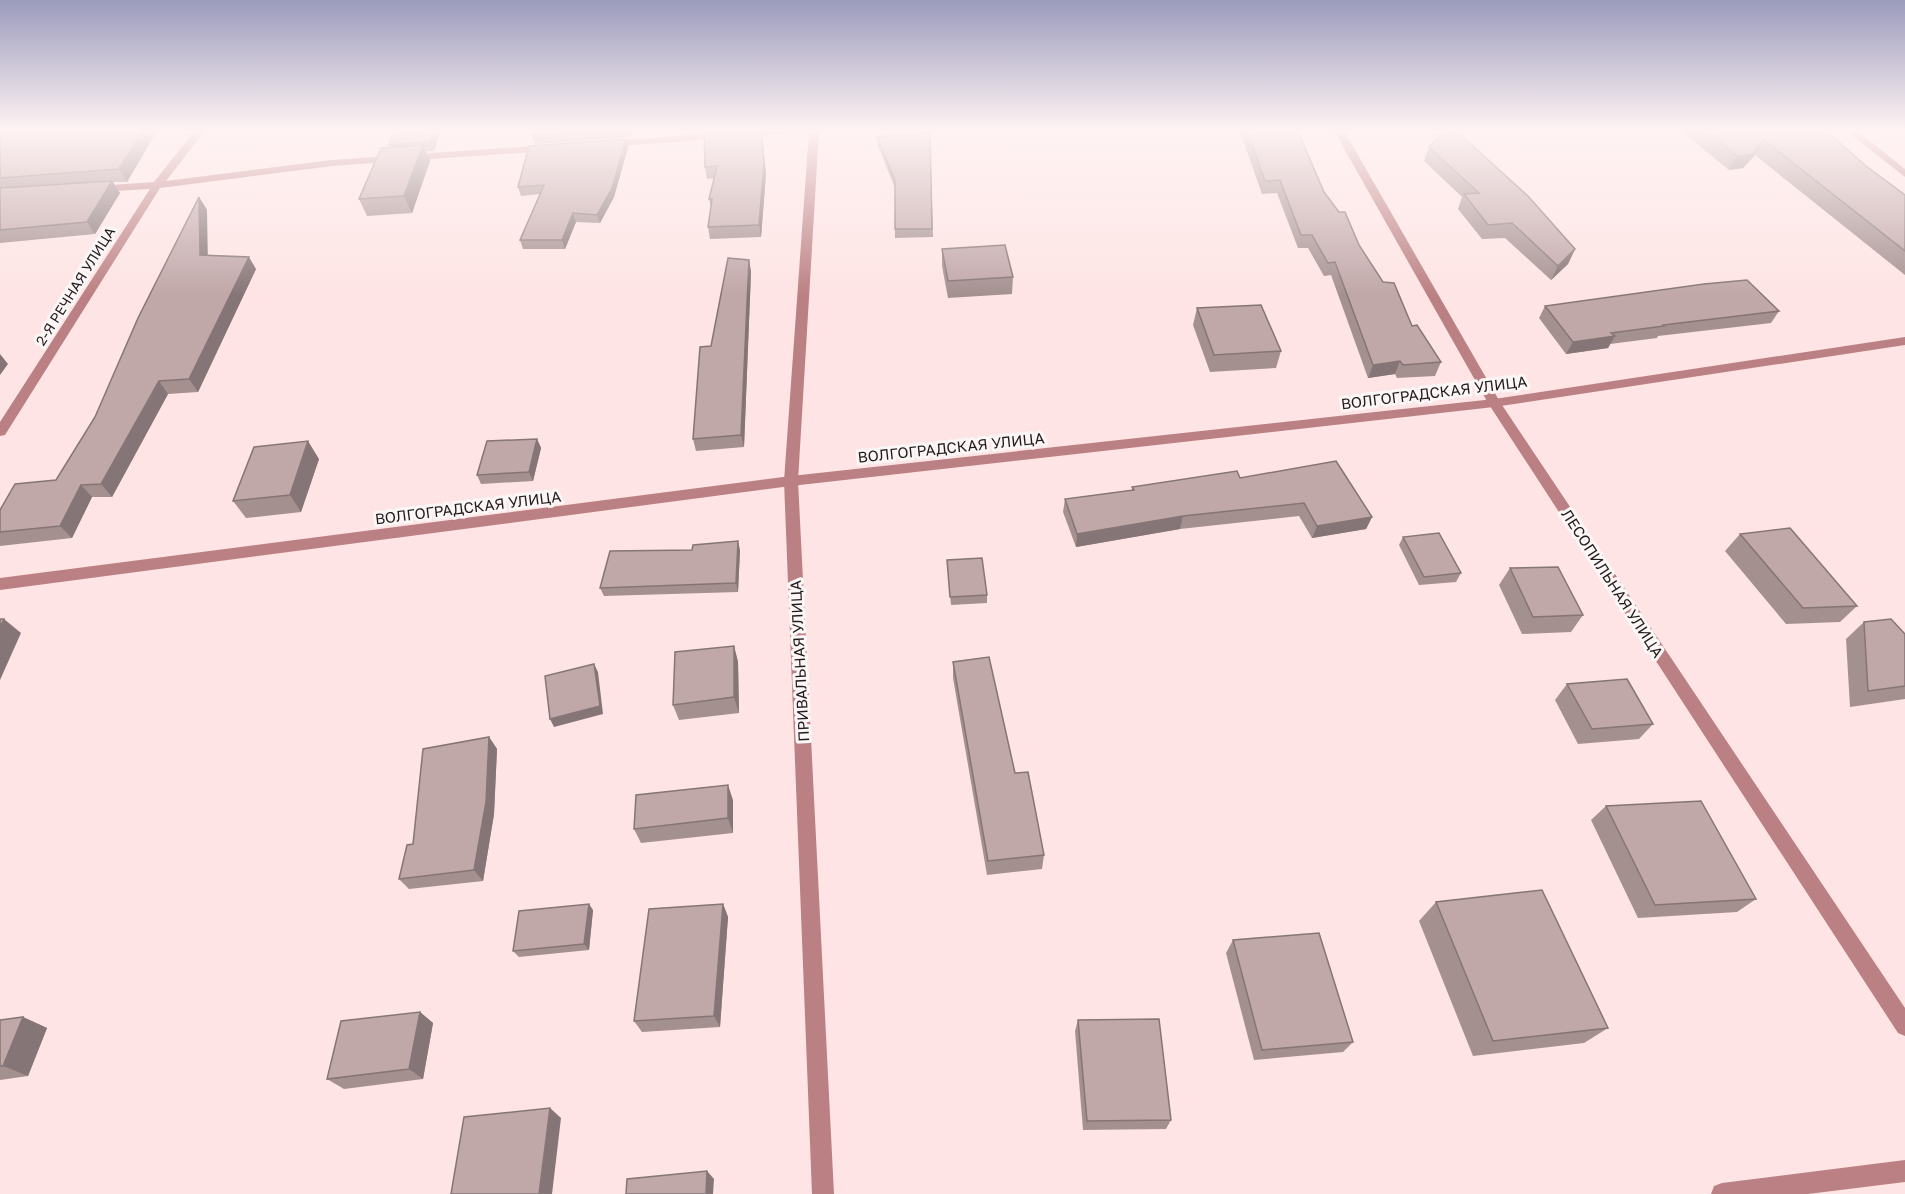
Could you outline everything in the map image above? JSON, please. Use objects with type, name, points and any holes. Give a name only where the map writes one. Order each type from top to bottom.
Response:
[{"type":"street","points":[[90,189],[157,185]]},
{"type":"street","name":"2-Я РЕЧНАЯ УЛИЦА","points":[[0,432],[157,185]]},
{"type":"street","name":"ПРИВАЛЬНАЯ УЛИЦА","points":[[810,185],[791,481],[823,1194]]},
{"type":"street","name":"ЛЕСОПИЛЬНАЯ УЛИЦА","points":[[1370,185],[1494,403],[1905,1026]]},
{"type":"street","name":"ВОЛГОГРАДСКАЯ УЛИЦА","points":[[0,584],[791,481],[1494,403],[1905,341]]},
{"type":"street","points":[[1722,1194],[1905,1171]]},
{"type":"building","points":[[110,185],[87,222],[0,230],[0,188]]},
{"type":"building","points":[[365,185],[408,185],[404,196],[359,199]]},
{"type":"building","points":[[519,185],[613,185],[597,215],[573,213],[562,240],[520,240],[544,185],[518,187]]},
{"type":"building","points":[[712,185],[762,185],[759,225],[708,227],[712,199],[709,199]]},
{"type":"building","points":[[895,185],[931,185],[932,229],[895,229]]},
{"type":"building","points":[[1282,185],[1321,185],[1339,212],[1345,212],[1359,245],[1383,282],[1394,283],[1412,326],[1417,325],[1441,362],[1403,365],[1400,361],[1373,365],[1335,262],[1328,263],[1312,235],[1301,235]]},
{"type":"building","points":[[1470,185],[1516,185],[1575,249],[1558,266],[1512,223],[1488,225],[1464,194],[1479,193]]},
{"type":"building","points":[[1821,185],[1891,185],[1905,195],[1905,251]]},
{"type":"building","points":[[199,197],[200,255],[249,257],[189,379],[159,381],[101,484],[81,485],[60,526],[0,532],[0,510],[15,484],[56,480],[95,417],[138,318]]},
{"type":"building","points":[[1005,245],[1013,277],[948,281],[942,249]]},
{"type":"building","points":[[728,258],[749,260],[741,435],[693,439],[700,347],[711,346]]},
{"type":"building","points":[[1747,280],[1779,311],[1663,325],[1611,333],[1615,336],[1573,342],[1545,306],[1704,284]]},
{"type":"building","points":[[1261,305],[1281,351],[1214,355],[1197,308]]},
{"type":"building","points":[[537,439],[529,472],[477,475],[487,441]]},
{"type":"building","points":[[308,441],[290,495],[233,501],[254,447]]},
{"type":"building","points":[[1336,461],[1372,517],[1317,526],[1304,503],[1183,516],[1077,534],[1065,499],[1134,490],[1132,487],[1237,471],[1240,478]]},
{"type":"building","points":[[1790,528],[1857,606],[1803,608],[1740,534]]},
{"type":"building","points":[[1439,533],[1461,573],[1424,577],[1403,537]]},
{"type":"building","points":[[738,541],[736,583],[600,588],[610,551],[692,550],[693,545]]},
{"type":"building","points":[[982,558],[987,595],[950,597],[947,560]]},
{"type":"building","points":[[1558,567],[1583,615],[1533,617],[1510,568]]},
{"type":"building","points":[[1891,619],[1905,634],[1905,686],[1868,691],[1864,622]]},
{"type":"building","points":[[734,646],[734,697],[673,705],[675,652]]},
{"type":"building","points":[[989,657],[1015,773],[1028,772],[1044,855],[988,861],[953,662]]},
{"type":"building","points":[[594,664],[600,706],[550,719],[545,676]]},
{"type":"building","points":[[1627,679],[1653,724],[1592,729],[1567,684]]},
{"type":"building","points":[[489,737],[486,802],[474,870],[399,879],[407,845],[413,844],[423,749]]},
{"type":"building","points":[[728,785],[728,818],[634,829],[636,795]]},
{"type":"building","points":[[1701,801],[1756,899],[1655,905],[1606,806]]},
{"type":"building","points":[[1542,890],[1608,1028],[1493,1041],[1436,902]]},
{"type":"building","points":[[589,904],[584,944],[513,951],[519,911]]},
{"type":"building","points":[[723,904],[714,1016],[634,1021],[649,909]]},
{"type":"building","points":[[1319,933],[1353,1042],[1262,1050],[1233,940]]},
{"type":"building","points":[[420,1012],[409,1069],[327,1079],[341,1021]]},
{"type":"building","points":[[23,1017],[3,1066],[0,1066],[0,1020]]},
{"type":"building","points":[[1159,1019],[1171,1120],[1087,1121],[1078,1020]]},
{"type":"building","points":[[550,1108],[539,1194],[451,1194],[464,1117]]},
{"type":"building","points":[[707,1171],[706,1194],[626,1194],[627,1179]]}]
